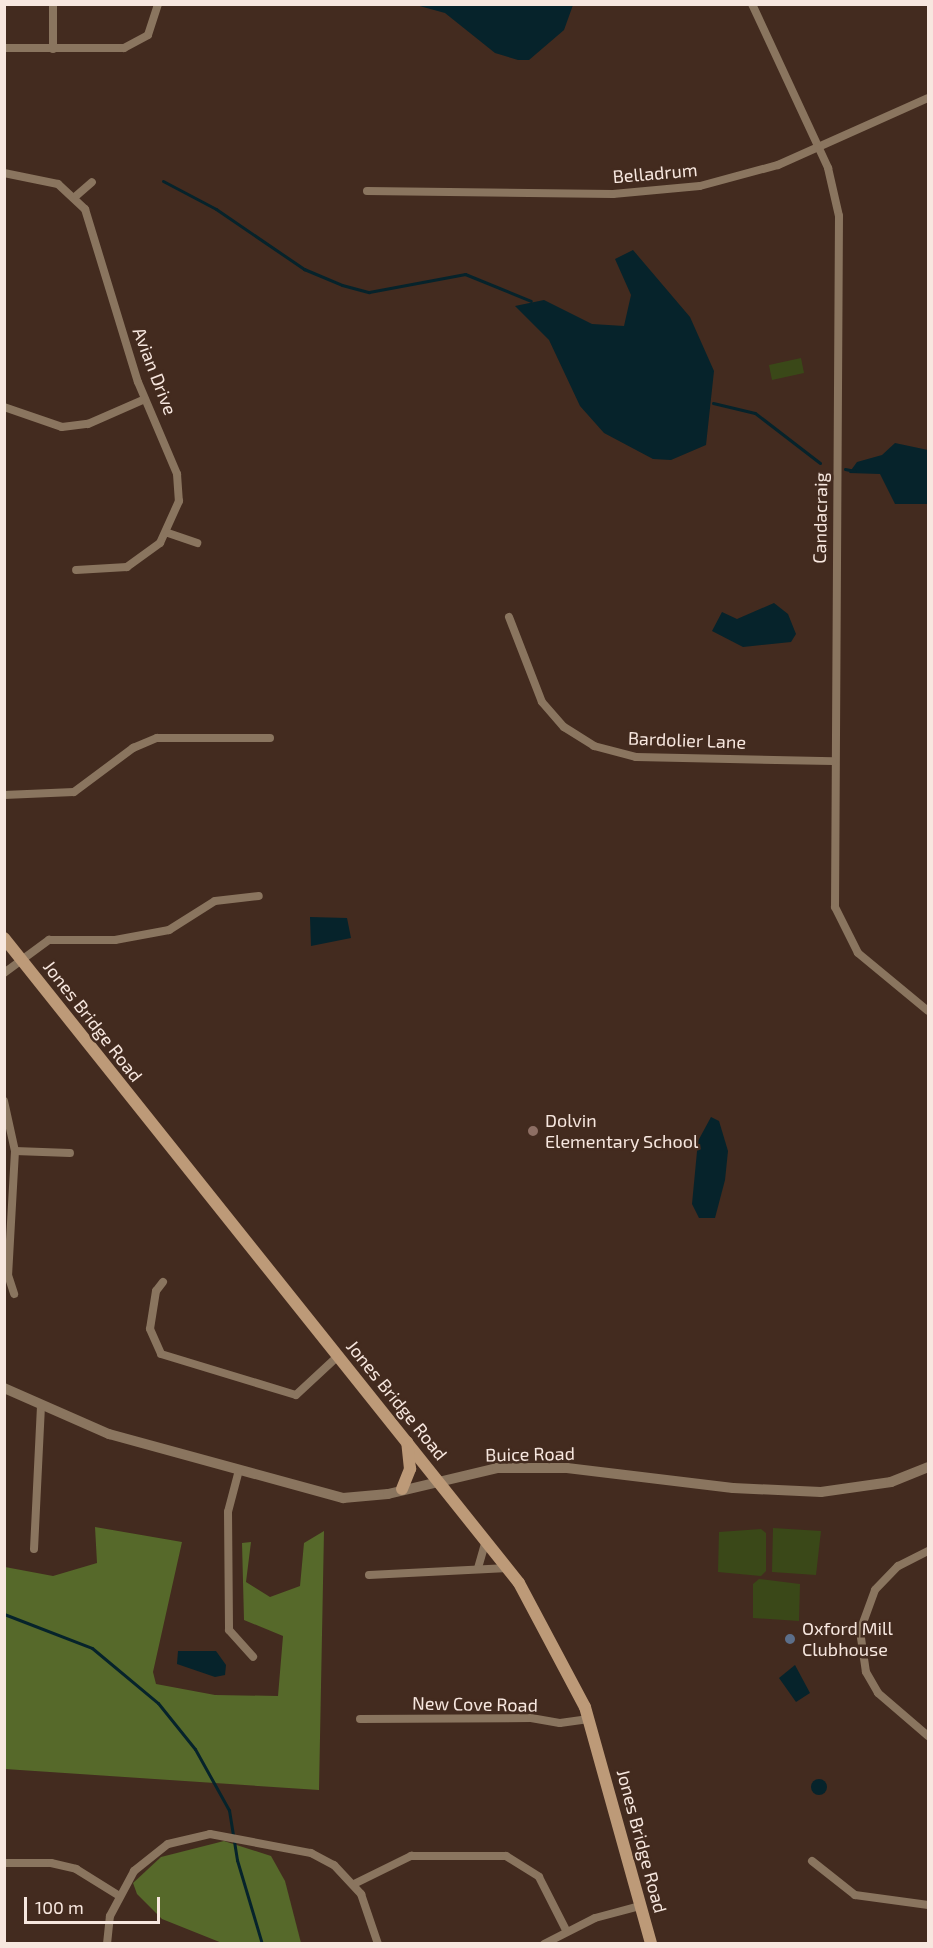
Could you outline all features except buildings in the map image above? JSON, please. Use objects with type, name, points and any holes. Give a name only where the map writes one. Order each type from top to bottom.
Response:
[{"type":"main road","name":"Jones Bridge Road","points":[[4,938],[486,1539],[509,1569],[548,1629],[589,1719],[651,1944]]},
{"type":"main road","points":[[402,1489],[410,1469],[407,1441]]},
{"type":"street","points":[[53,4],[53,49]]},
{"type":"street","points":[[4,48],[53,49],[134,45],[148,35],[158,4]]},
{"type":"street","name":"Candacraig","points":[[752,4],[819,148],[835,192],[841,241],[833,760],[835,908],[858,953],[928,1011]]},
{"type":"street","name":"Belladrum","points":[[367,191],[659,192],[740,177],[819,148],[928,98]]},
{"type":"street","points":[[4,173],[58,184],[76,196],[93,182]]},
{"type":"street","name":"Avian Drive","points":[[76,196],[99,251],[145,399],[177,474],[179,501],[168,534],[147,556],[127,567],[76,570]]},
{"type":"street","points":[[4,407],[62,427],[88,424],[145,399]]},
{"type":"street","points":[[168,534],[197,543]]},
{"type":"street","name":"Bardolier Lane","points":[[509,617],[542,702],[564,727],[594,746],[636,757],[833,760]]},
{"type":"street","points":[[4,795],[74,792],[133,748],[158,738],[270,738]]},
{"type":"street","points":[[4,973],[52,939],[115,940],[157,933],[179,926],[215,901],[259,896]]},
{"type":"street","points":[[4,1101],[15,1151],[8,1275],[14,1294]]},
{"type":"street","points":[[15,1151],[70,1153]]},
{"type":"street","points":[[163,1282],[156,1291],[150,1329],[161,1354],[296,1395],[339,1356]]},
{"type":"street","name":"Buice Road","points":[[4,1388],[110,1434],[343,1498],[402,1489],[438,1479],[497,1468],[567,1468],[733,1488],[821,1492],[891,1482],[928,1467]]},
{"type":"street","points":[[34,1549],[41,1405]]},
{"type":"street","points":[[239,1470],[228,1512],[229,1630],[253,1657]]},
{"type":"street","points":[[478,1568],[486,1539]]},
{"type":"street","points":[[928,1551],[898,1566],[875,1590],[860,1631],[866,1672],[878,1694],[928,1736]]},
{"type":"street","points":[[369,1575],[456,1575],[478,1568],[509,1569]]},
{"type":"street","name":"New Cove Road","points":[[360,1719],[531,1718],[560,1723],[589,1719]]},
{"type":"street","points":[[107,1944],[118,1895],[155,1852],[210,1834],[311,1853],[354,1884],[378,1944]]},
{"type":"street","points":[[354,1884],[411,1856],[506,1856],[539,1877],[566,1930]]},
{"type":"street","points":[[812,1861],[855,1895],[928,1905]]},
{"type":"street","points":[[4,1863],[51,1863],[76,1869],[118,1895]]},
{"type":"street","points":[[544,1944],[566,1930],[640,1906]]},
{"type":"green space","points":[[801,358],[804,373],[772,380],[769,365]]},
{"type":"green space","points":[[95,1527],[182,1542],[153,1672],[156,1684],[215,1695],[278,1696],[283,1636],[244,1620],[242,1543],[251,1542],[246,1582],[270,1597],[300,1586],[304,1543],[324,1531],[319,1790],[5,1769],[5,1567],[53,1576],[97,1563]]},
{"type":"green space","points":[[773,1528],[821,1531],[816,1575],[772,1572]]},
{"type":"green space","points":[[761,1529],[766,1533],[766,1571],[761,1576],[718,1572],[719,1532]]},
{"type":"green space","points":[[759,1579],[800,1584],[799,1621],[753,1618],[753,1584]]},
{"type":"green space","points":[[224,1841],[271,1856],[285,1881],[301,1943],[222,1943],[162,1919],[137,1894],[133,1883],[161,1857]]},
{"type":"water","points":[[573,4],[564,30],[529,60],[518,60],[495,53],[445,13],[416,5]]},
{"type":"water","points":[[633,250],[690,317],[714,371],[706,445],[671,460],[653,459],[604,433],[580,406],[549,340],[515,306],[544,300],[592,324],[624,326],[631,295],[615,259]]},
{"type":"water","points":[[895,443],[928,450],[928,504],[895,504],[880,474],[849,473],[857,462],[882,455]]},
{"type":"water","points":[[774,603],[788,614],[796,634],[791,642],[743,647],[712,631],[722,612],[737,619]]},
{"type":"water","points":[[310,917],[347,918],[351,938],[311,946]]},
{"type":"water","points":[[711,1117],[719,1121],[728,1151],[725,1180],[715,1218],[699,1218],[692,1204],[698,1141]]},
{"type":"water","points":[[178,1651],[216,1651],[226,1665],[225,1675],[215,1677],[177,1664]]},
{"type":"water","points":[[795,1665],[810,1693],[796,1702],[779,1678]]},
{"type":"water","points":[[819,1779],[825,1781],[827,1787],[825,1793],[819,1795],[813,1793],[811,1787],[813,1781]]},
{"type":"waterway","points":[[163,181],[216,209],[304,269],[342,285],[369,292],[465,274],[531,301]]},
{"type":"waterway","points":[[713,403],[755,413],[820,463]]},
{"type":"waterway","points":[[845,469],[855,471]]},
{"type":"waterway","points":[[4,1614],[92,1648],[158,1703],[195,1749],[229,1810],[237,1860],[262,1944]]},
{"type":"place","name":"Dolvin Elementary School","points":[[533,1131]]},
{"type":"place","name":"Oxford Mill Clubhouse","points":[[790,1639]]}]
